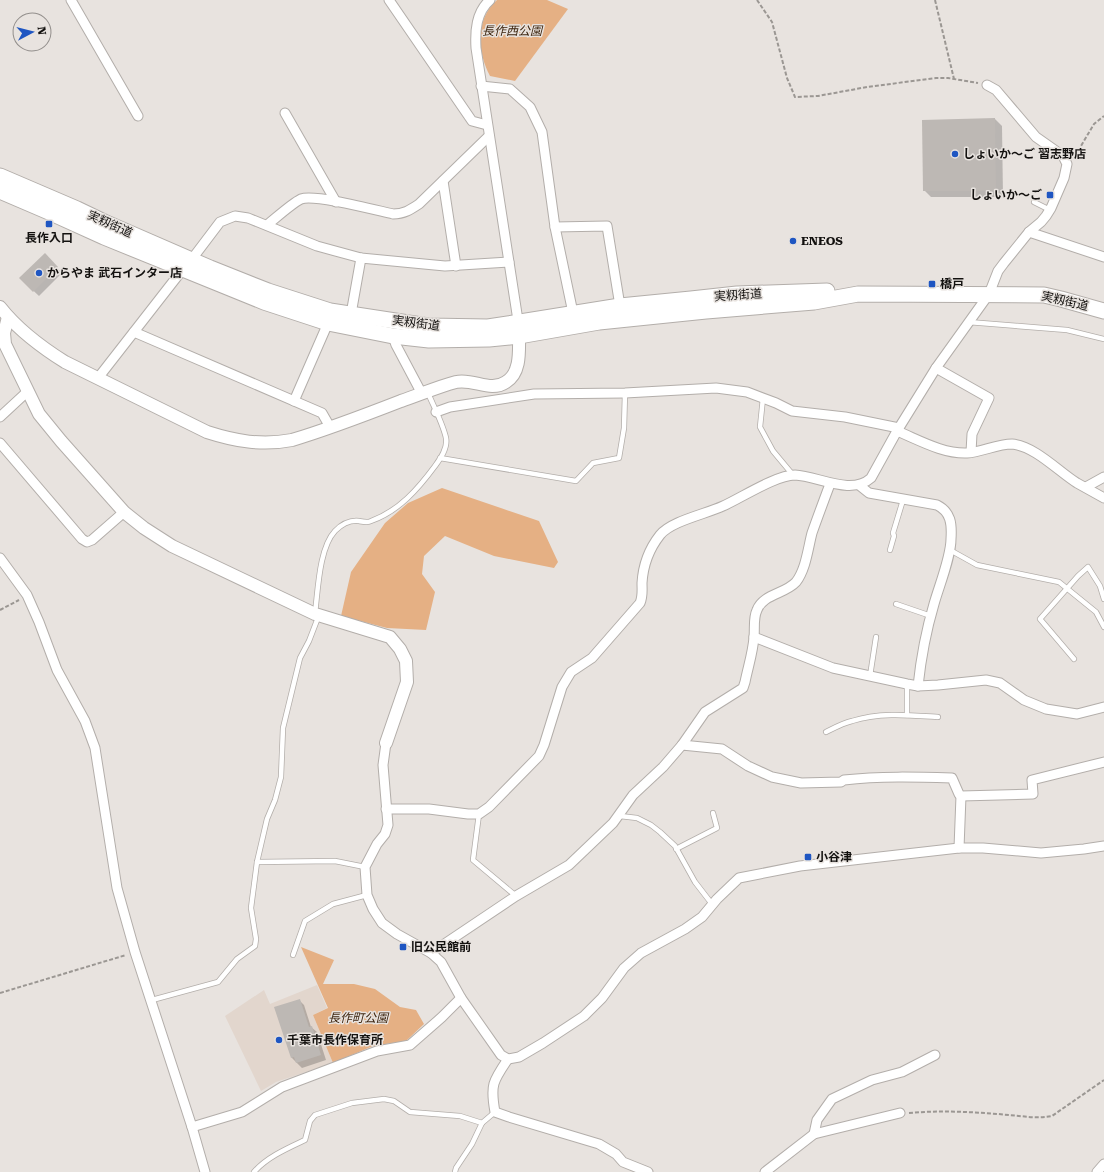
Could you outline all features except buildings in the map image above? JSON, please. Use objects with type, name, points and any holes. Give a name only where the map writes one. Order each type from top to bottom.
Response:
[{"type":"main road","name":"実籾街道","points":[[0,176],[77,209],[264,302],[328,323],[393,336],[429,340],[490,340],[519,329],[573,313],[620,306],[737,294],[839,291],[858,294],[1044,295],[1104,311]]},
{"type":"main road","name":"実籾街道","points":[[0,191],[104,238],[188,264],[210,268],[268,291],[330,311],[435,327],[488,327],[519,329],[814,302],[858,294]]},
{"type":"street","points":[[72,0],[138,116]]},
{"type":"street","points":[[389,0],[472,122],[487,125]]},
{"type":"street","points":[[0,307],[8,317],[31,339],[48,352],[207,432],[234,440],[260,443],[292,440],[425,392],[458,382],[490,386],[504,383],[510,379],[517,365],[519,329],[476,48],[476,23],[480,13],[490,0]]},
{"type":"street","points":[[386,809],[429,809],[479,814],[489,807],[539,756],[544,745],[562,687],[571,672],[592,658],[640,603],[643,597],[642,582],[646,559],[652,546],[661,534],[674,525],[722,507],[773,481],[794,475],[810,477],[830,484],[859,485],[865,483],[871,478],[936,368],[989,294],[998,271],[1029,232],[1041,222],[1050,210],[1064,178],[1067,164],[1062,156],[1036,137],[996,90],[987,85]]},
{"type":"street","points":[[481,86],[510,89],[530,107],[542,132],[555,226],[573,313]]},
{"type":"street","points":[[285,113],[336,202]]},
{"type":"street","points":[[266,225],[301,200],[310,197],[393,214],[401,214],[410,211],[489,136]]},
{"type":"street","points":[[443,181],[456,266]]},
{"type":"street","points":[[98,378],[220,222],[235,216],[248,218],[317,246],[361,258],[438,266],[509,262]]},
{"type":"street","points":[[555,226],[606,226],[620,306]]},
{"type":"street","points":[[1029,232],[1104,257]]},
{"type":"street","points":[[350,314],[361,258]]},
{"type":"street","points":[[8,317],[2,333],[5,344],[39,414],[124,512],[144,528],[172,546],[317,614],[390,637],[400,649],[406,661],[407,682],[386,744],[383,765],[388,825],[385,834],[377,844],[365,867],[366,895],[382,923],[396,934],[431,953],[441,962],[461,998],[501,1056],[508,1059],[518,1057],[543,1043],[584,1016],[602,998],[624,968],[641,953],[685,929],[702,917],[712,904],[739,878],[800,866],[959,848],[983,848],[1041,853],[1104,846]]},
{"type":"street","points":[[294,401],[328,323]]},
{"type":"street","points":[[134,332],[322,413],[330,427]]},
{"type":"street","points":[[393,336],[396,345],[425,392]]},
{"type":"street","points":[[936,368],[989,398],[972,434],[971,452]]},
{"type":"street","points":[[436,412],[450,407],[534,394],[625,393],[716,388],[742,390],[792,411],[845,417],[898,430],[936,447],[953,451],[971,452],[1012,444],[1037,453],[1077,483],[1104,498]]},
{"type":"street","points":[[0,417],[28,391]]},
{"type":"street","points":[[0,443],[82,539],[87,542],[92,540],[124,512]]},
{"type":"street","points":[[1086,488],[1104,477]]},
{"type":"street","points":[[431,953],[516,896],[569,865],[620,816],[634,796],[663,767],[682,745],[705,712],[742,688],[745,682],[754,637],[754,621],[757,610],[762,601],[783,591],[795,583],[799,577],[830,484]]},
{"type":"street","points":[[859,485],[869,494],[936,505],[944,509],[947,513],[950,524],[950,550],[922,654],[918,686]]},
{"type":"street","points":[[0,558],[27,595],[57,670],[85,721],[95,748],[117,888],[135,952],[152,1000],[205,1172]]},
{"type":"street","points":[[754,637],[833,668],[870,677],[918,686],[986,680],[1000,683],[1024,700],[1046,709],[1077,714],[1104,707]]},
{"type":"street","points":[[682,745],[722,749],[748,766],[772,778],[800,783],[842,782],[844,780],[868,777],[903,776],[952,778],[961,796],[959,848]]},
{"type":"street","points":[[961,796],[1033,794],[1032,780],[1104,762]]},
{"type":"street","points":[[192,1127],[242,1112],[282,1087],[377,1051],[410,1045],[461,998]]},
{"type":"street","points":[[814,1134],[817,1120],[832,1099],[872,1080],[902,1072],[935,1055]]},
{"type":"street","points":[[508,1059],[495,1078],[493,1089],[495,1112],[599,1144],[616,1154],[623,1162],[648,1172]]},
{"type":"street","points":[[766,1172],[814,1134],[900,1113]]},
{"type":"street","points":[[1097,1172],[1104,1164]]},
{"type":"lane","points":[[1034,202],[1050,210]]},
{"type":"lane","points":[[968,322],[1067,330],[1104,338]]},
{"type":"lane","points":[[152,1000],[218,982],[237,959],[255,946],[256,939],[251,908],[258,862],[266,819],[281,777],[283,728],[300,658],[309,641],[317,614],[323,560],[327,544],[334,532],[344,524],[354,521],[369,522],[384,516],[392,510],[410,496],[423,483],[440,458],[447,440],[436,412],[425,392]]},
{"type":"lane","points":[[440,458],[576,481],[593,464],[619,458],[624,428],[625,393]]},
{"type":"lane","points":[[763,398],[760,427],[772,452],[794,475]]},
{"type":"lane","points":[[890,550],[894,536],[893,533],[903,500]]},
{"type":"lane","points":[[950,550],[977,565],[1059,582],[1096,612],[1104,627]]},
{"type":"lane","points":[[1074,659],[1040,619],[1088,567],[1100,586],[1104,599]]},
{"type":"lane","points":[[896,604],[931,616]]},
{"type":"lane","points":[[870,677],[876,636]]},
{"type":"lane","points":[[907,684],[907,715]]},
{"type":"lane","points":[[826,732],[851,721],[876,715],[938,717]]},
{"type":"lane","points":[[676,849],[717,828],[713,813]]},
{"type":"lane","points":[[479,814],[473,860],[516,896]]},
{"type":"lane","points":[[620,816],[637,818],[651,825],[660,832],[676,849],[695,882],[712,904]]},
{"type":"lane","points":[[258,862],[335,860],[365,867]]},
{"type":"lane","points":[[293,955],[305,921],[333,904],[366,895]]},
{"type":"lane","points":[[254,1172],[282,1151],[305,1140],[310,1121],[315,1115],[352,1103],[384,1099],[394,1101],[410,1112],[460,1116],[482,1123]]},
{"type":"lane","points":[[455,1172],[456,1168],[472,1144],[482,1123],[495,1112]]},
{"type":"path","points":[[757,0],[772,22],[787,78],[795,97],[818,96],[867,87],[936,78],[954,79],[987,85]]},
{"type":"path","points":[[935,0],[954,79]]},
{"type":"path","points":[[1067,164],[1074,159],[1094,124],[1104,116]]},
{"type":"path","points":[[0,610],[27,595]]},
{"type":"path","points":[[0,993],[135,952]]},
{"type":"path","points":[[900,1113],[929,1111],[1042,1118],[1052,1116],[1104,1080]]},
{"type":"shaded area","name":"千葉市長作保育所","points":[[317,985],[327,1008],[313,1015],[333,1063],[276,1082],[261,1091],[225,1016],[264,990],[270,1004]]},
{"type":"green space","name":"長作西公園","points":[[497,0],[547,0],[568,9],[515,81],[490,76],[483,57],[480,36],[482,26],[490,8]]},
{"type":"green space","points":[[442,488],[539,521],[558,562],[554,568],[494,556],[445,536],[424,556],[422,574],[435,592],[426,630],[387,628],[341,616],[351,572],[385,523],[408,503]]},
{"type":"green space","name":"長作町公園","points":[[301,947],[334,960],[323,984],[354,984],[375,989],[400,1007],[416,1010],[424,1024],[406,1041],[373,1046],[333,1063],[313,1015],[328,1008]]},
{"type":"place","name":"しょいか～ご 習志野店","points":[[955,154]]},
{"type":"place","name":"しょいか〜ご","points":[[1050,195]]},
{"type":"place","name":"長作入口","points":[[49,224]]},
{"type":"place","name":"ENEOS","points":[[793,241]]},
{"type":"place","name":"からやま 武石インター店","points":[[39,273]]},
{"type":"place","name":"橋戸","points":[[932,284]]},
{"type":"place","name":"小谷津","points":[[808,857]]},
{"type":"place","name":"旧公民館前","points":[[403,947]]},
{"type":"place","name":"千葉市長作保育所","points":[[279,1040]]}]
